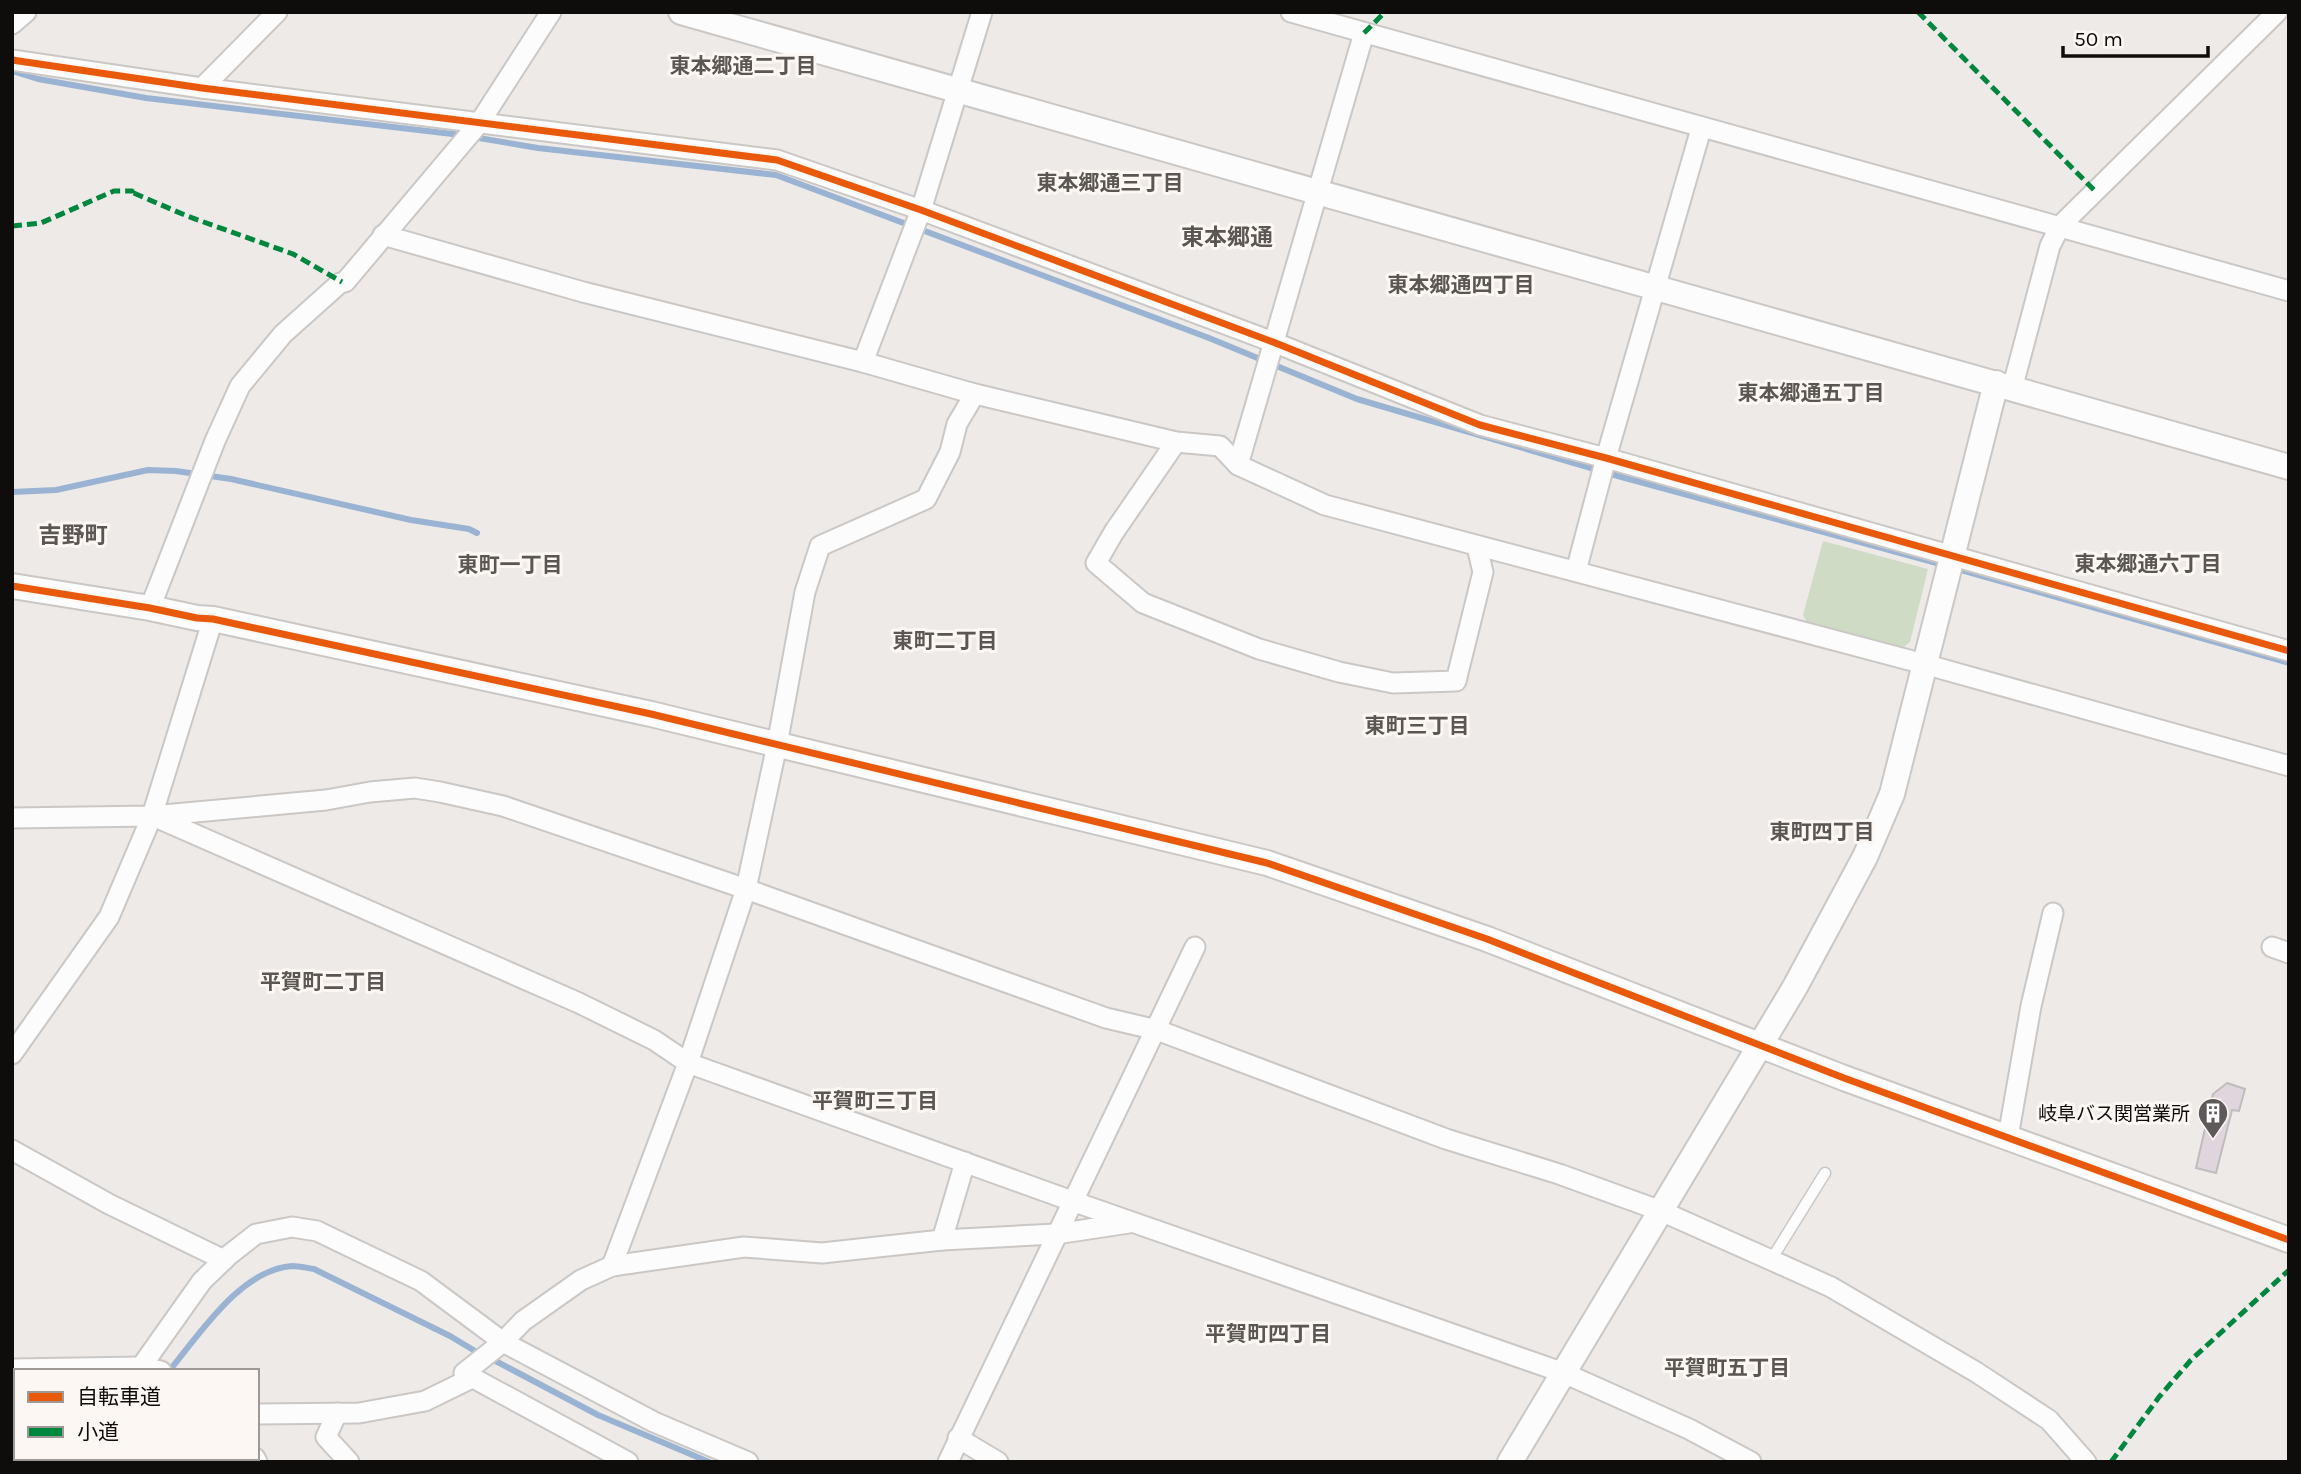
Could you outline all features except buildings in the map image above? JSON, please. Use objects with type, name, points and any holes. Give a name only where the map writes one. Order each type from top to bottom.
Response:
[{"type":"street","points":[[12,24],[26,12]]},
{"type":"street","points":[[202,88],[277,12]]},
{"type":"street","points":[[150,608],[215,441],[240,386],[283,334],[340,283],[345,282],[459,147],[478,123],[551,12]]},
{"type":"street","points":[[681,12],[1316,194],[2289,467]]},
{"type":"street","points":[[863,362],[921,209],[982,12]]},
{"type":"street","points":[[1292,12],[1701,129],[2289,291]]},
{"type":"street","points":[[1510,1462],[1795,987],[1865,857],[1892,793],[1952,555],[2004,386],[2050,246],[2060,226],[2277,12]]},
{"type":"street","points":[[1238,465],[1364,33]]},
{"type":"street","points":[[12,60],[202,88],[778,160],[921,209],[1273,342],[1480,425],[2289,650]]},
{"type":"street","points":[[1576,571],[1701,129]]},
{"type":"street","points":[[383,235],[583,292],[863,362],[971,393],[1176,442],[1220,446],[1238,465],[1325,505],[1924,664],[2289,766]]},
{"type":"street","points":[[612,1266],[688,1063],[746,889],[777,745],[805,592],[820,546],[926,499],[950,452],[957,424],[970,402],[971,393]]},
{"type":"street","points":[[1176,442],[1114,532],[1096,564],[1143,603],[1259,649],[1393,684],[1456,681],[1483,572],[1477,547]]},
{"type":"street","points":[[12,586],[213,619],[651,714],[1267,863],[1488,939],[1759,1046],[2289,1240]]},
{"type":"street","points":[[12,1054],[109,917],[152,816],[213,619]]},
{"type":"street","points":[[12,818],[152,816],[326,800],[415,788],[503,806],[746,889],[1094,1014],[1157,1030],[1447,1139],[1559,1174],[1661,1211],[1831,1287],[1976,1372],[2049,1420],[2086,1462]]},
{"type":"street","points":[[152,816],[334,898],[579,1003],[654,1040],[688,1063],[1132,1223],[1564,1373],[1689,1429],[1751,1462]]},
{"type":"street","points":[[2008,1137],[2031,1006],[2053,913]]},
{"type":"street","points":[[948,1462],[1195,947]]},
{"type":"street","points":[[12,1150],[109,1204],[224,1260]]},
{"type":"street","points":[[942,1240],[965,1161]]},
{"type":"street","points":[[628,1462],[464,1373],[503,1342],[523,1321],[571,1287],[612,1266],[744,1247],[822,1253],[942,1240],[1056,1234],[1132,1223]]},
{"type":"street","points":[[141,1367],[202,1281],[224,1260],[256,1234],[292,1227],[317,1231],[421,1281],[503,1342],[654,1422],[748,1462]]},
{"type":"street","points":[[12,1369],[151,1369]]},
{"type":"street","points":[[259,1414],[359,1413],[425,1401],[472,1378]]},
{"type":"street","points":[[337,1413],[326,1437],[349,1462]]},
{"type":"street","points":[[958,1438],[998,1462]]},
{"type":"lane","points":[[1771,1260],[1825,1173]]},
{"type":"green space","points":[[1823,541],[1928,569],[1910,642],[1901,649],[1808,624],[1803,615]]},
{"type":"waterway","points":[[12,71],[38,79],[146,98],[776,175],[1209,338],[1357,399],[1618,476],[1944,565]]},
{"type":"waterway","points":[[12,492],[56,490],[148,470],[176,471],[231,479],[411,520],[469,529],[477,533]]},
{"type":"waterway","points":[[1954,568],[2289,663]]},
{"type":"waterway","points":[[171,1369],[238,1291],[273,1270],[292,1266],[314,1269],[450,1336],[480,1354]]},
{"type":"waterway","points":[[490,1358],[598,1415],[709,1462]]},
{"type":"marked path","points":[[1364,33],[1385,12]]},
{"type":"marked path","points":[[1918,12],[2095,191]]},
{"type":"marked path","points":[[12,226],[41,223],[114,191],[132,191],[129,191],[187,216],[293,254],[342,282]]},
{"type":"marked path","points":[[2111,1462],[2159,1397],[2191,1360],[2289,1270]]},
{"type":"cycle path","points":[[12,60],[202,88],[777,160],[921,210],[1273,342],[1480,425],[1606,458],[2289,651]]},
{"type":"cycle path","points":[[12,586],[213,619],[651,714],[1267,863],[1487,939],[1844,1078],[2289,1240]]},
{"type":"place","name":"岐阜バス関営業所","points":[[2213,1140]]},
{"type":"district","name":"東本郷通二丁目","points":[[743,66]]},
{"type":"district","name":"東本郷通三丁目","points":[[1110,183]]},
{"type":"district","name":"東本郷通","points":[[1227,237]]},
{"type":"district","name":"東本郷通四丁目","points":[[1461,285]]},
{"type":"district","name":"東本郷通五丁目","points":[[1811,393]]},
{"type":"district","name":"吉野町","points":[[73,535]]},
{"type":"district","name":"東本郷通六丁目","points":[[2148,564]]},
{"type":"district","name":"東町一丁目","points":[[510,565]]},
{"type":"district","name":"東町二丁目","points":[[945,641]]},
{"type":"district","name":"東町三丁目","points":[[1417,726]]},
{"type":"district","name":"東町四丁目","points":[[1822,832]]},
{"type":"district","name":"平賀町二丁目","points":[[323,982]]},
{"type":"district","name":"平賀町三丁目","points":[[875,1101]]},
{"type":"district","name":"平賀町四丁目","points":[[1268,1334]]},
{"type":"district","name":"平賀町五丁目","points":[[1727,1368]]}]
